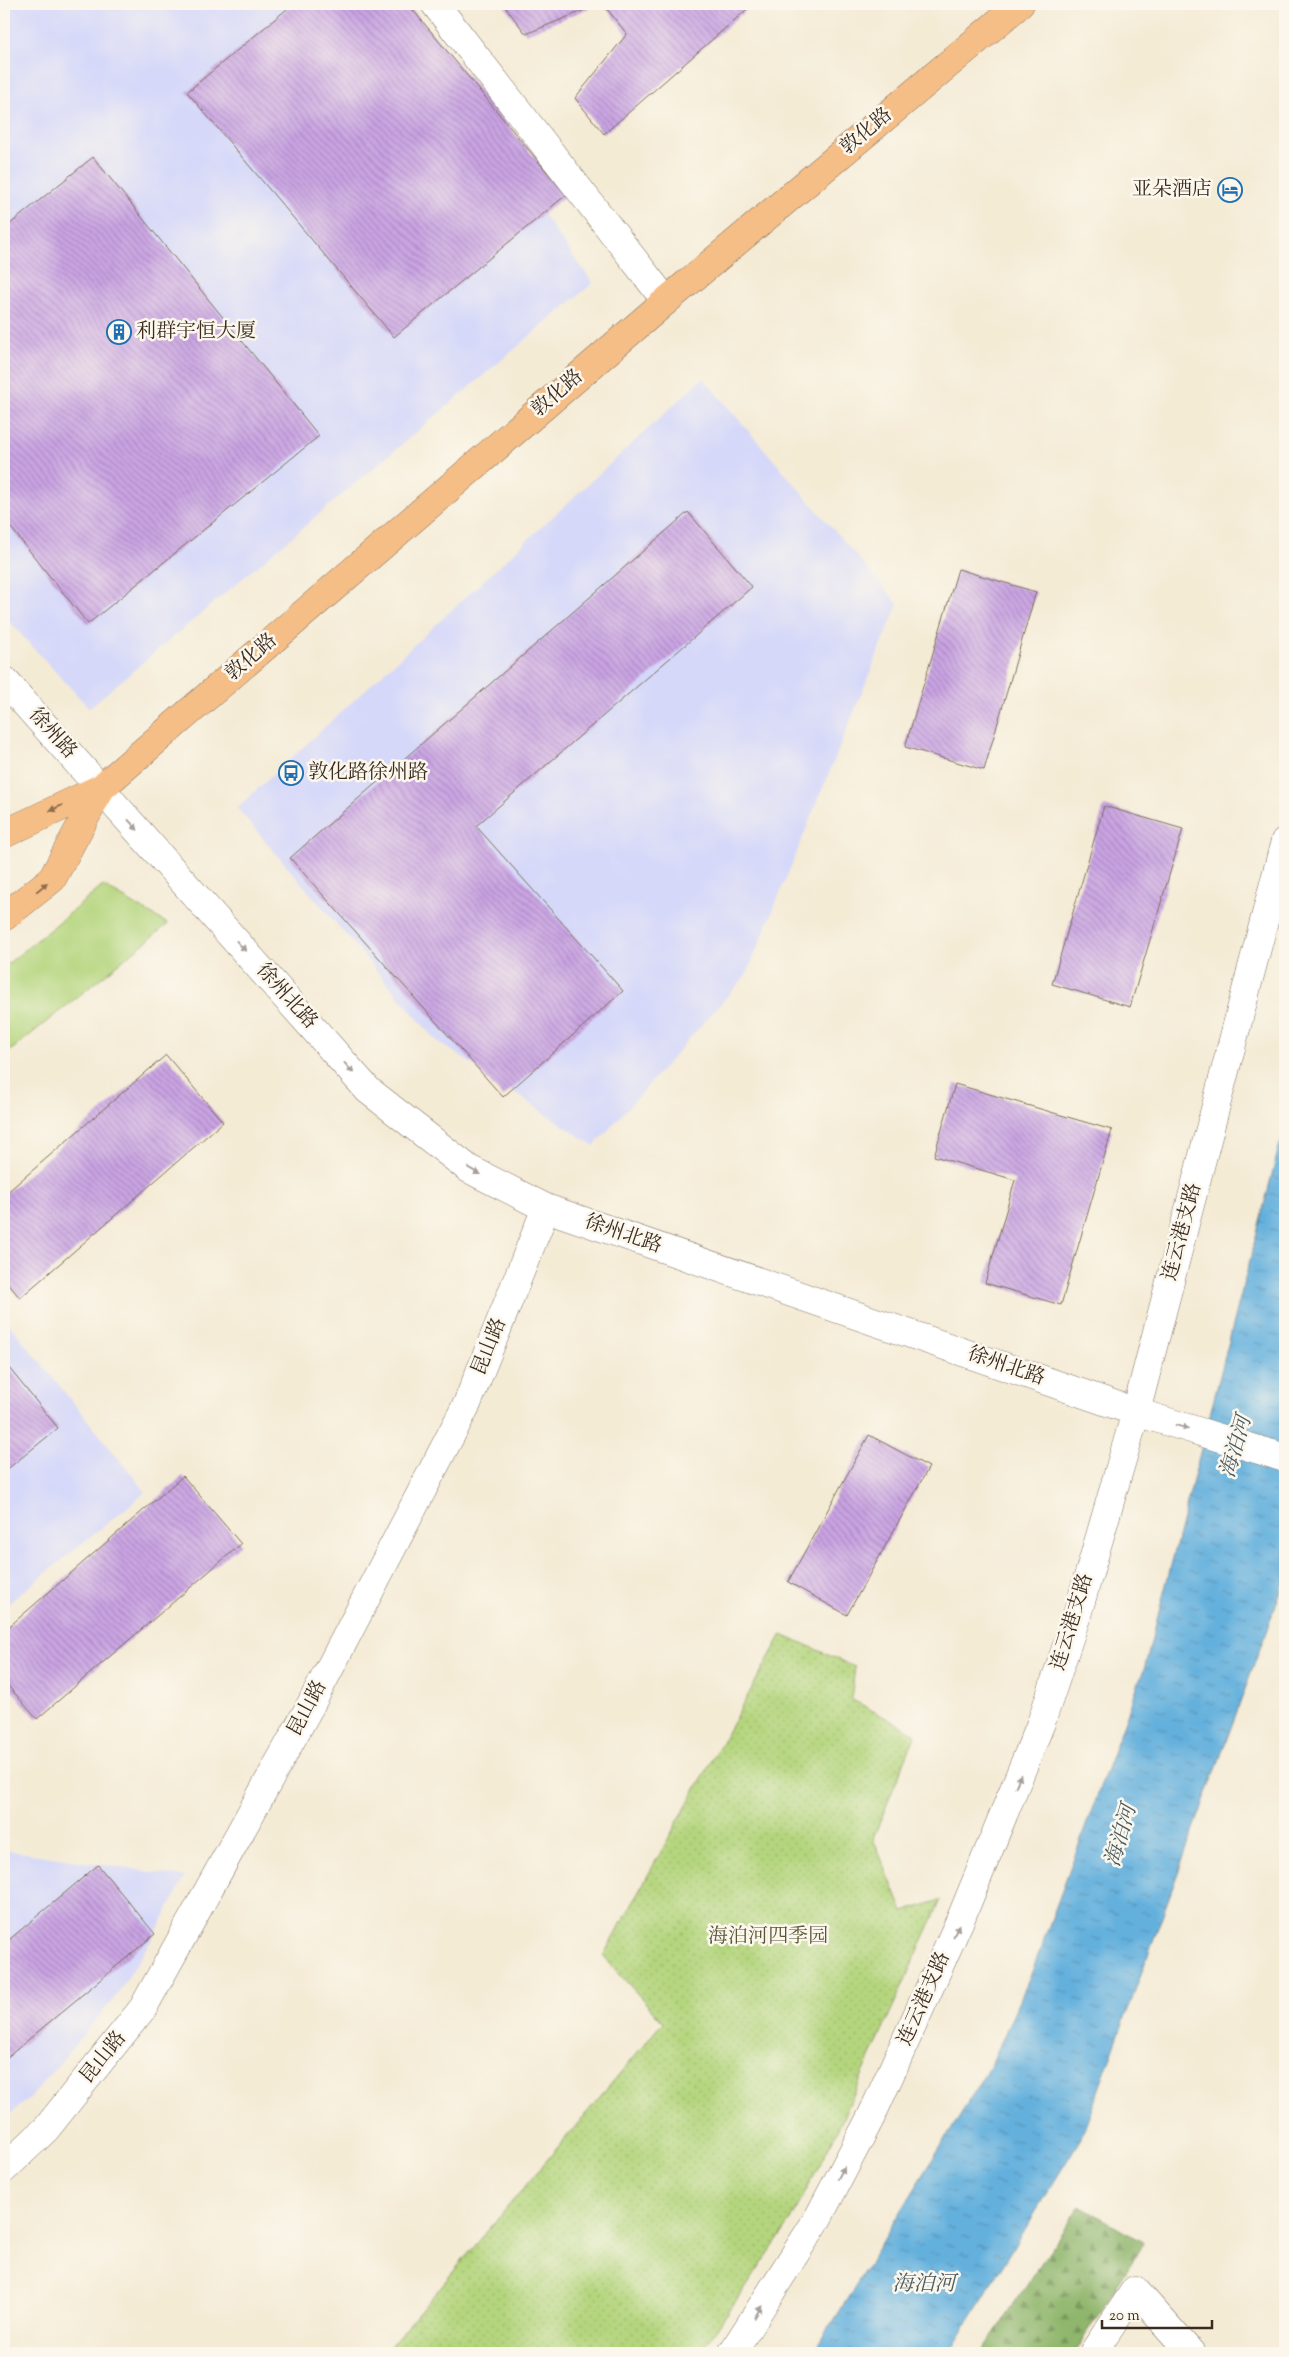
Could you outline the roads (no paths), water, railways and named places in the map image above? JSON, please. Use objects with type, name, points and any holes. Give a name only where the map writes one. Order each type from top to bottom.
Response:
[{"type":"main road","name":"敦化路","points":[[4,834],[101,788],[666,301],[1020,4]]},
{"type":"main road","name":"敦化路","points":[[4,917],[52,879],[101,788]]},
{"type":"street","points":[[435,4],[666,301]]},
{"type":"street","name":"徐州路","points":[[4,680],[101,788]]},
{"type":"street","name":"徐州北路","points":[[101,788],[368,1090],[470,1169],[546,1208],[1136,1412],[1285,1458]]},
{"type":"street","name":"连云港支路","points":[[732,2353],[818,2218],[871,2117],[958,1927],[1041,1723],[1077,1615],[1136,1412],[1285,841]]},
{"type":"street","name":"昆山路","points":[[4,2169],[46,2129],[144,2008],[309,1708],[466,1404],[546,1208]]},
{"type":"street","points":[[1093,2353],[1135,2290],[1191,2353]]},
{"type":"water","name":"海泊河","points":[[1285,1124],[1285,1580],[1081,2138],[949,2353],[814,2353],[991,2065],[1030,1977],[1145,1666]]},
{"type":"place","name":"亚朵酒店","points":[[1230,190]]},
{"type":"place","name":"利群宇恒大厦","points":[[119,332]]},
{"type":"place","name":"敦化路徐州路","points":[[291,773]]},
{"type":"park label","name":"海泊河四季园","points":[[768,1937]]}]
